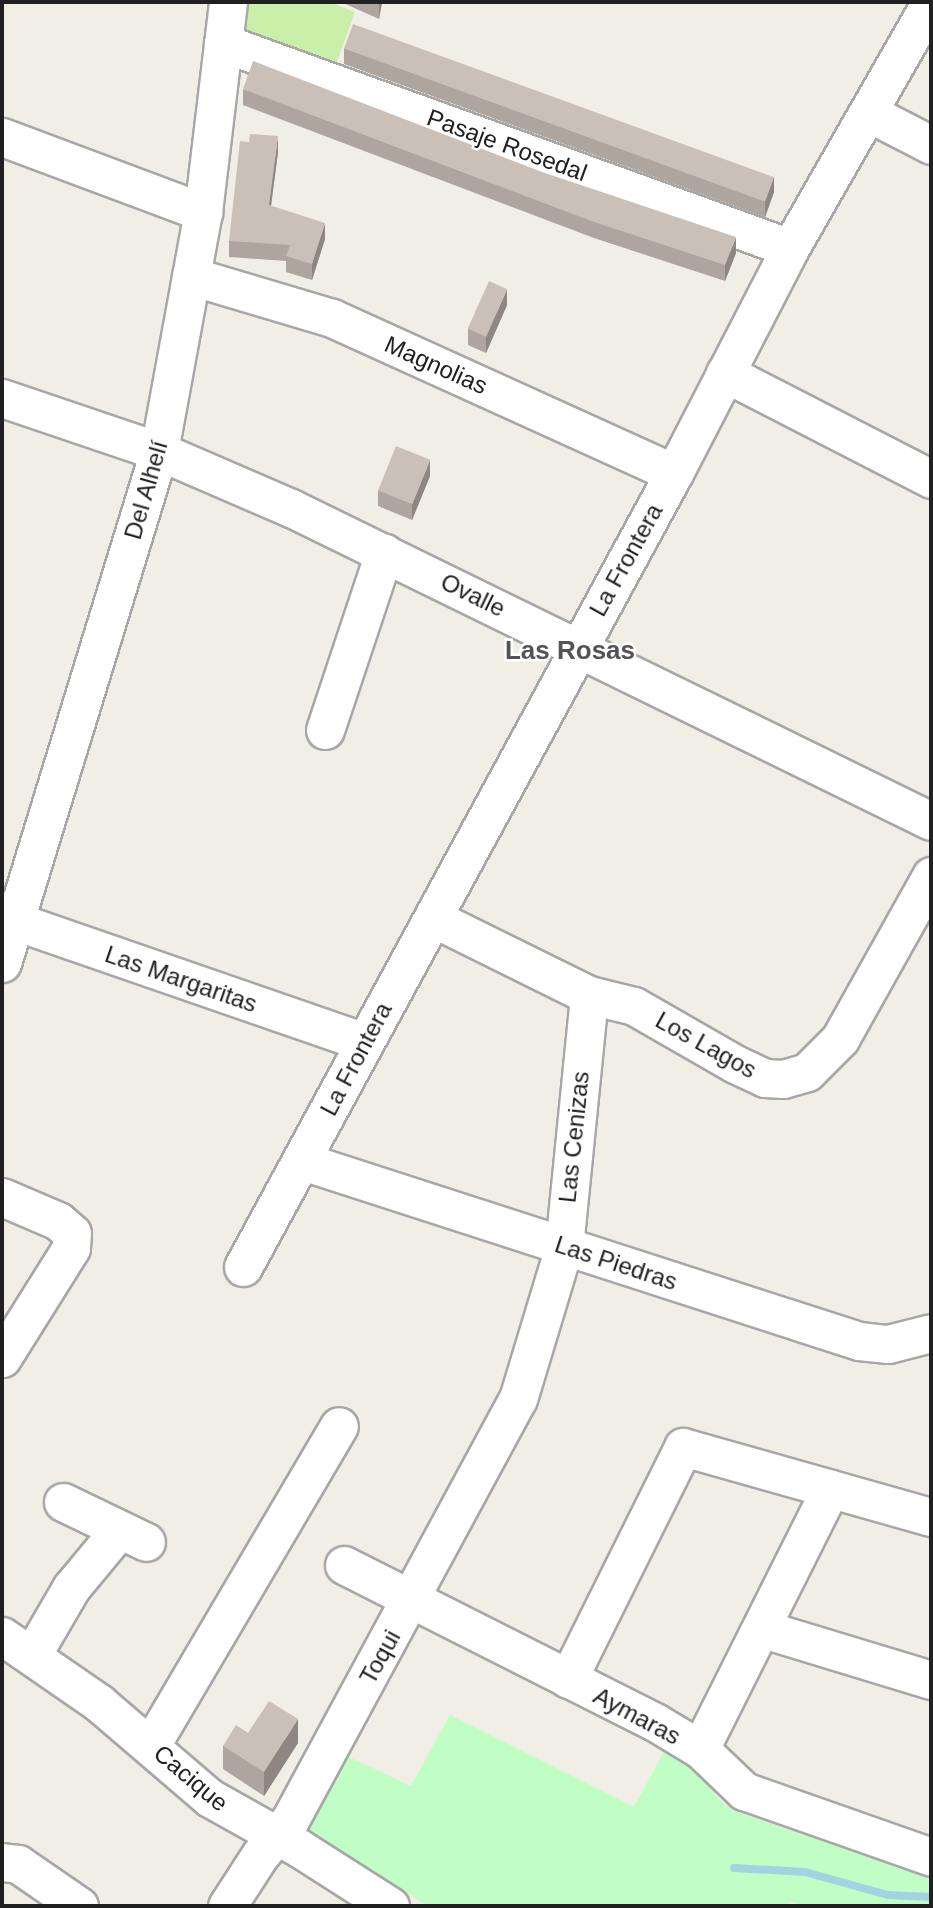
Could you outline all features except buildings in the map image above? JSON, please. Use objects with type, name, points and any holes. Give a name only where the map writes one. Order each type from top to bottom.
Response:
[{"type":"street","name":"Del Alhelí","points":[[2,963],[8,915],[159,451],[203,212],[228,2]]},
{"type":"street","name":"La Frontera","points":[[243,1267],[674,473],[790,248],[871,114],[931,2]]},
{"type":"street","name":"Pasaje Rosedal","points":[[223,43],[790,248]]},
{"type":"street","points":[[871,114],[931,145]]},
{"type":"street","points":[[2,137],[203,212]]},
{"type":"street","name":"Magnolias","points":[[191,276],[332,318],[674,473]]},
{"type":"street","points":[[724,373],[931,480]]},
{"type":"street","name":"Ovalle","points":[[2,398],[159,451],[384,553],[579,646],[931,821]]},
{"type":"street","points":[[326,730],[384,553]]},
{"type":"street","name":"Los Lagos","points":[[433,918],[589,995],[634,1006],[765,1078],[807,1072],[840,1039],[931,876]]},
{"type":"street","name":"Las Margaritas","points":[[8,915],[365,1042]]},
{"type":"street","name":"Las Cenizas","points":[[518,1399],[564,1247],[589,995]]},
{"type":"street","name":"Las Piedras","points":[[302,1161],[859,1341],[888,1344],[931,1333]]},
{"type":"street","points":[[2,1197],[58,1221],[72,1233],[71,1248],[2,1358]]},
{"type":"street","name":"Toqui","points":[[227,1906],[276,1834],[290,1820],[411,1602],[518,1399]]},
{"type":"street","points":[[151,1745],[339,1426]]},
{"type":"street","points":[[568,1679],[683,1447],[931,1517]]},
{"type":"street","points":[[700,1749],[763,1629],[830,1489]]},
{"type":"street","points":[[17,1645],[71,1588],[133,1536],[74,1507],[71,1588]]},
{"type":"street","name":"Aymaras","points":[[344,1564],[411,1602],[568,1679],[700,1749],[744,1791],[931,1857]]},
{"type":"street","points":[[763,1629],[931,1680]]},
{"type":"street","name":"Cacique","points":[[17,1645],[151,1745],[209,1798],[241,1819],[276,1834],[390,1906]]},
{"type":"street","points":[[7,1855],[79,1906]]},
{"type":"green space","points":[[249,2],[329,2],[355,12],[334,70],[244,41]]},
{"type":"green space","points":[[450,1715],[634,1807],[665,1750],[689,1765],[725,1805],[741,1813],[931,1879],[931,1906],[803,1906],[791,1902],[786,1906],[427,1906],[305,1828],[349,1757],[411,1786]]},
{"type":"waterway","points":[[734,1868],[805,1872],[888,1895],[931,1897]]},
{"type":"district","name":"Las Rosas","points":[[570,651]]}]
